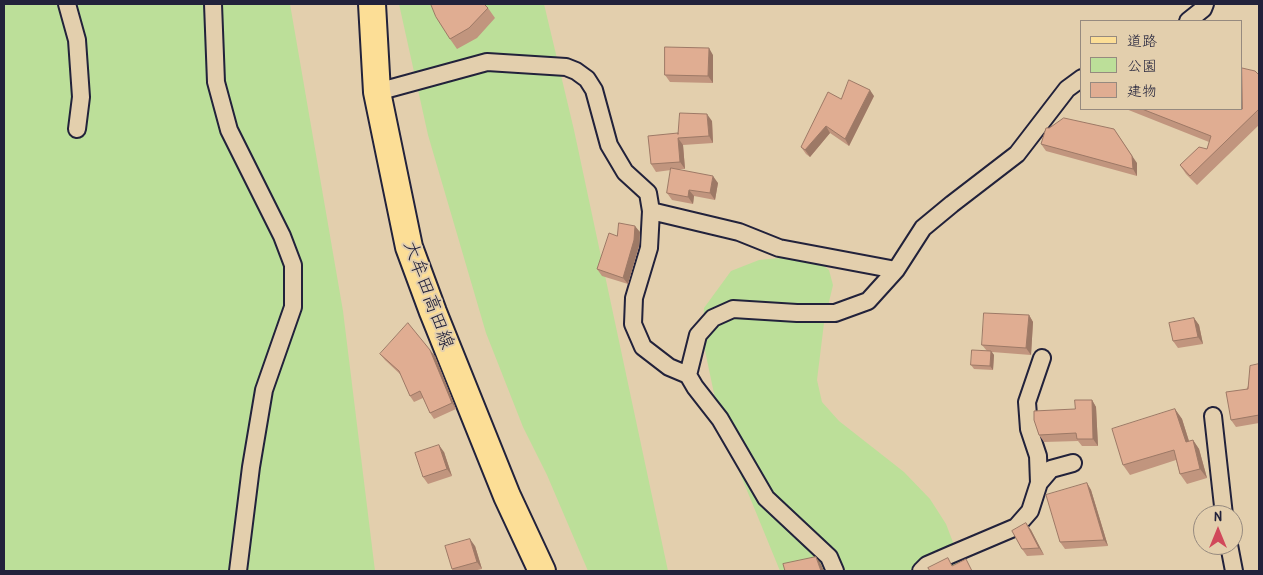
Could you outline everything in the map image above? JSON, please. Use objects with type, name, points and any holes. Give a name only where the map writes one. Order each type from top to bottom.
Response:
[{"type":"main road","name":"大牟田高田線","points":[[372,4],[377,92],[409,248],[432,312],[508,496],[542,571]]},
{"type":"street","points":[[67,4],[77,40],[81,97],[78,129]]},
{"type":"street","points":[[213,4],[216,82],[229,130],[282,236],[293,265],[293,307],[264,390],[251,467],[238,571]]},
{"type":"street","points":[[1189,20],[1205,4]]},
{"type":"street","points":[[377,92],[487,62],[566,67],[587,79],[594,90],[609,144],[624,172],[648,193],[651,211],[649,248],[634,298],[633,324],[643,348],[669,367],[688,375],[720,419],[766,498],[829,557],[835,571]]},
{"type":"street","points":[[688,375],[698,336],[713,318],[733,309],[835,313],[868,301],[896,270],[923,228],[1017,154],[1067,89],[1080,79]]},
{"type":"street","points":[[651,211],[739,232],[778,248],[896,270]]},
{"type":"street","points":[[921,571],[927,565],[942,558],[1016,527],[1030,511],[1039,483],[1038,456],[1029,429],[1027,402],[1042,358]]},
{"type":"street","points":[[1214,416],[1223,505]]},
{"type":"street","points":[[1039,483],[1051,469],[1073,463]]},
{"type":"street","points":[[1230,555],[1234,571]]},
{"type":"green space","points":[[4,4],[290,4],[343,311],[375,571],[4,571]]},
{"type":"green space","points":[[399,4],[544,4],[574,130],[668,571],[588,571],[547,475],[523,427],[486,333],[428,135]]},
{"type":"green space","points":[[799,256],[818,261],[829,270],[833,285],[824,323],[817,380],[822,402],[839,421],[904,472],[930,499],[946,524],[964,571],[780,571],[721,427],[703,341],[704,308],[731,271],[759,260]]},
{"type":"building","points":[[431,4],[484,4],[488,8],[469,28],[450,39],[436,17]]},
{"type":"building","points":[[665,47],[709,48],[708,76],[665,75]]},
{"type":"building","points":[[1243,68],[1255,71],[1259,75],[1259,109],[1190,176],[1180,165],[1199,147],[1207,149],[1211,136],[1145,110],[1243,110]]},
{"type":"building","points":[[849,80],[870,90],[845,139],[826,126],[805,150],[801,147],[828,92],[841,99]]},
{"type":"building","points":[[680,113],[707,114],[709,136],[678,138],[680,162],[651,164],[648,136],[678,134]]},
{"type":"building","points":[[1064,118],[1114,129],[1132,156],[1133,169],[1041,144],[1046,128]]},
{"type":"building","points":[[671,168],[713,176],[710,193],[689,190],[688,197],[667,193]]},
{"type":"building","points":[[619,223],[635,226],[634,240],[623,278],[597,269],[609,233],[617,236]]},
{"type":"building","points":[[984,313],[1029,315],[1026,348],[982,345]]},
{"type":"building","points":[[1194,318],[1198,337],[1173,341],[1169,323]]},
{"type":"building","points":[[408,323],[430,350],[452,403],[430,413],[420,391],[410,396],[399,371],[380,354]]},
{"type":"building","points":[[972,350],[991,351],[990,366],[971,365]]},
{"type":"building","points":[[1259,364],[1259,415],[1231,420],[1226,392],[1248,389],[1250,366]]},
{"type":"building","points":[[1075,400],[1092,400],[1093,439],[1077,439],[1076,433],[1039,435],[1034,420],[1034,411],[1075,409]]},
{"type":"building","points":[[1175,409],[1186,442],[1193,440],[1200,469],[1180,474],[1174,450],[1123,465],[1112,429]]},
{"type":"building","points":[[439,445],[447,469],[423,477],[415,453]]},
{"type":"building","points":[[1087,483],[1104,540],[1060,542],[1046,495]]},
{"type":"building","points":[[1026,523],[1039,548],[1022,549],[1012,531]]},
{"type":"building","points":[[470,539],[477,562],[452,569],[445,546]]},
{"type":"building","points":[[816,557],[821,571],[785,571],[783,564]]},
{"type":"building","points":[[948,558],[952,566],[966,559],[972,571],[930,571],[928,568]]}]
